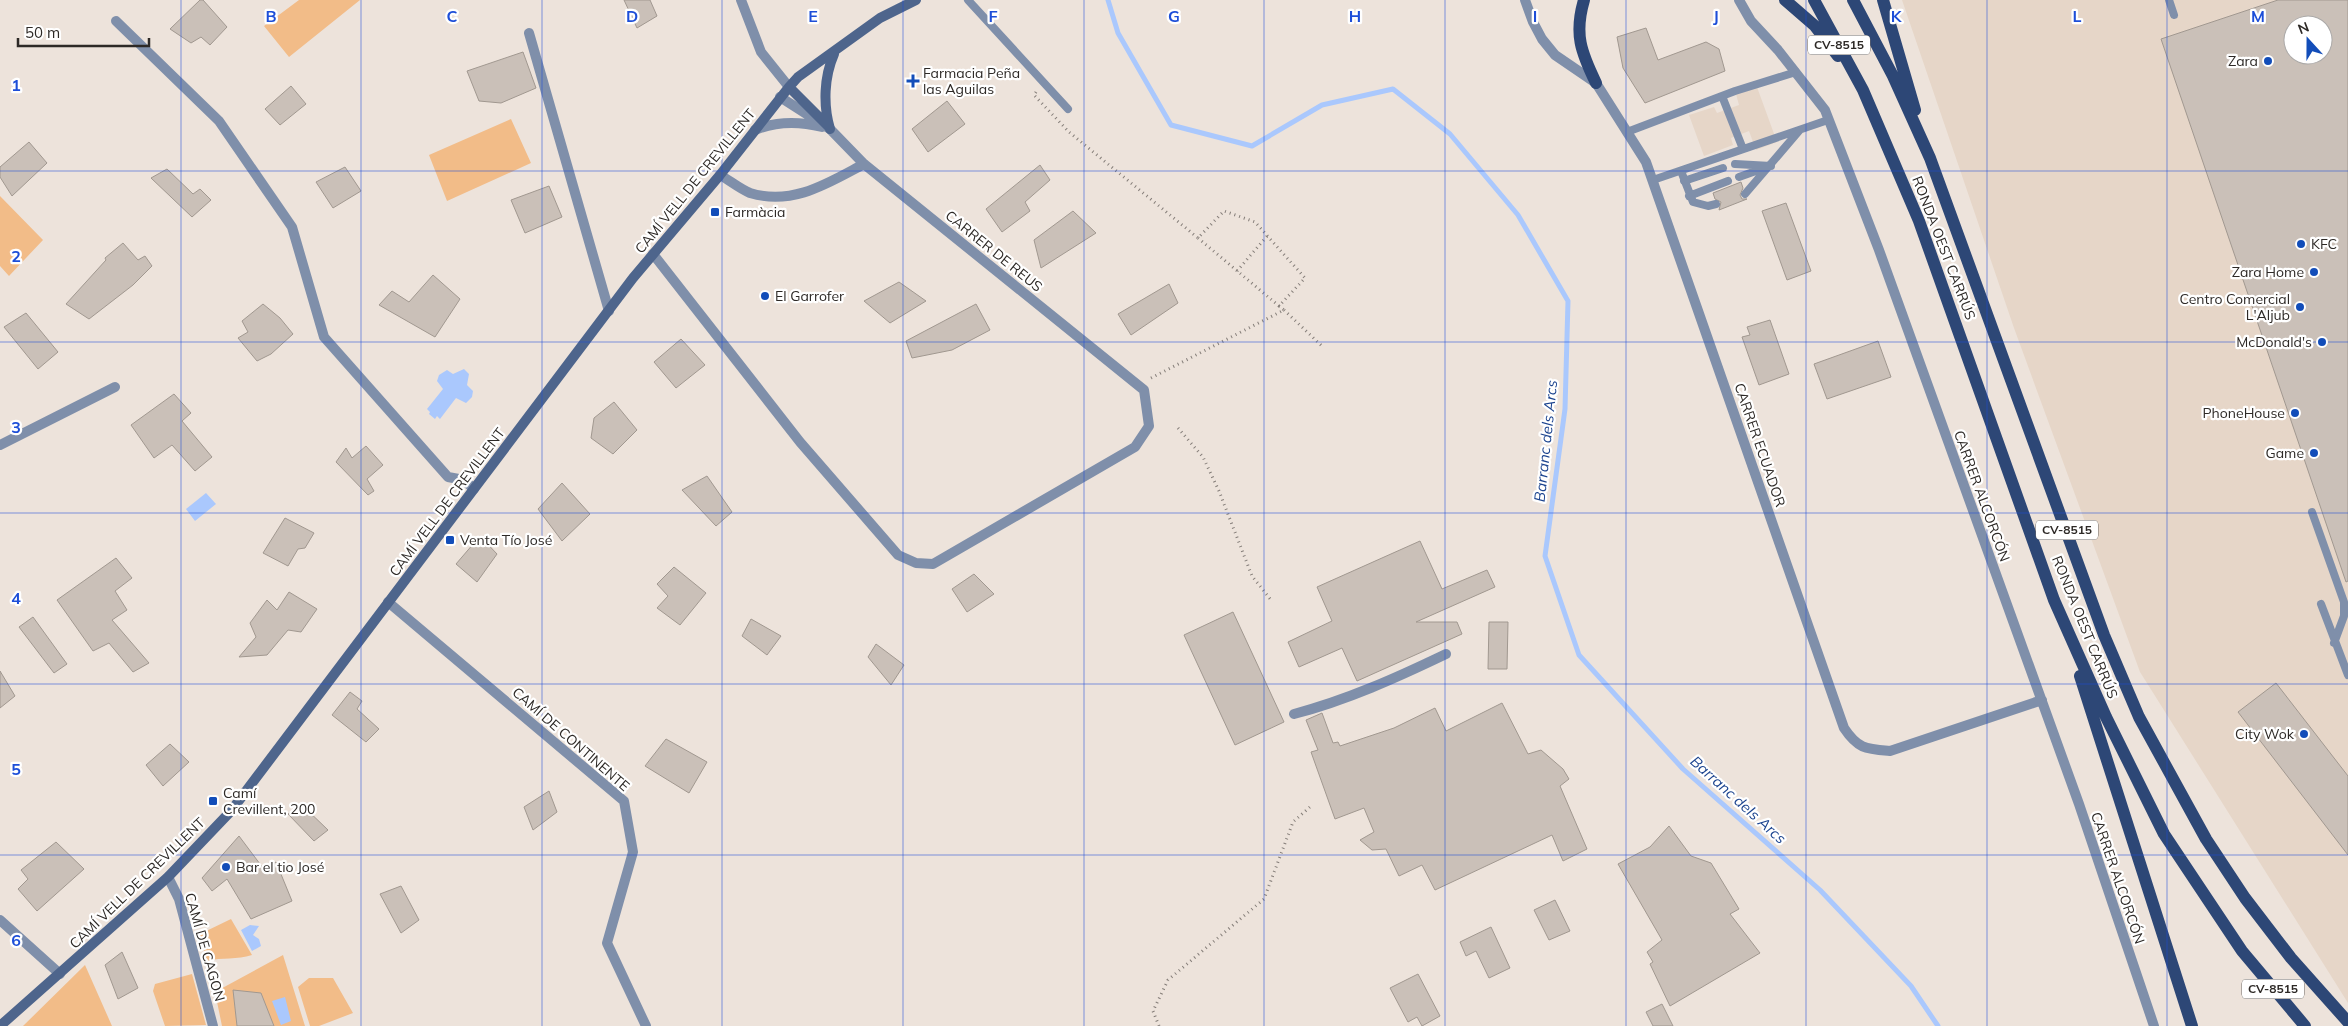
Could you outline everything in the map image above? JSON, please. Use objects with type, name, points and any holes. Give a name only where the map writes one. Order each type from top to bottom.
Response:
[{"type":"main road","points":[[1584,0],[1578,34],[1582,52],[1596,83]]},
{"type":"main road","name":"RONDA OEST CARRÚS","points":[[1786,0],[1816,26],[1863,90]]},
{"type":"main road","name":"RONDA OEST CARRÚS","points":[[1814,0],[1863,90],[1922,230],[2054,600],[2106,717],[2164,834],[2242,951],[2305,1026]]},
{"type":"main road","name":"RONDA OEST CARRÚS","points":[[1853,0],[1893,76],[1930,158]]},
{"type":"main road","name":"RONDA OEST CARRÚS","points":[[1883,0],[1930,158],[2104,635],[2139,717],[2206,839],[2245,898],[2291,958],[2348,1022]]},
{"type":"main road","points":[[2054,600],[2192,1026]]},
{"type":"street","points":[[741,0],[761,52],[789,87],[830,129]]},
{"type":"street","name":"CAMÍ VELL DE CREVILLENT","points":[[0,1026],[168,876],[231,811],[609,311],[653,254],[720,175],[780,97],[798,77],[834,53],[880,18],[916,0]]},
{"type":"street","name":"CARRER ECUADOR","points":[[1525,0],[1533,22],[1555,55],[1596,83],[1646,162],[1844,728],[1853,742],[1865,749],[1890,751],[2042,700]]},
{"type":"street","name":"CARRER ALCORCÓN","points":[[1739,0],[1751,21],[1796,72],[1825,110],[1879,250],[2042,700],[2154,1026]]},
{"type":"street","points":[[116,21],[219,121],[292,227],[324,337],[448,477],[464,480],[474,489]]},
{"type":"street","points":[[530,33],[609,311]]},
{"type":"street","points":[[830,129],[827,117],[826,91],[828,67],[834,53]]},
{"type":"street","name":"CARRER DE REUS","points":[[653,254],[800,442],[898,555],[916,563],[933,564],[1135,447],[1149,426],[1144,390],[864,164],[830,129],[780,97]]},
{"type":"street","points":[[755,130],[771,123],[785,122],[807,123],[830,129]]},
{"type":"street","points":[[720,175],[750,192],[787,198],[822,186],[864,164]]},
{"type":"street","points":[[0,445],[114,387]]},
{"type":"street","name":"CAMÍ DE CONTINENTE","points":[[388,602],[624,801],[633,852],[608,943],[646,1026]]},
{"type":"street","points":[[1294,714],[1329,705],[1367,691],[1446,654]]},
{"type":"street","name":"CAMÍ DE CAGON","points":[[168,876],[178,899],[213,1026]]},
{"type":"street","points":[[0,920],[60,974]]},
{"type":"lane","points":[[968,0],[1068,109]]},
{"type":"lane","points":[[2169,0],[2174,15]]},
{"type":"lane","points":[[1627,132],[1722,96],[1796,72]]},
{"type":"lane","points":[[1722,96],[1743,149]]},
{"type":"lane","points":[[1653,180],[1828,120]]},
{"type":"lane","points":[[1745,194],[1800,130]]},
{"type":"lane","points":[[1735,164],[1771,166]]},
{"type":"lane","points":[[1739,177],[1771,166]]},
{"type":"lane","points":[[1684,181],[1723,168]]},
{"type":"lane","points":[[1680,171],[1693,202],[1700,206],[1716,204]]},
{"type":"lane","points":[[1689,196],[1728,181]]},
{"type":"lane","points":[[2312,512],[2344,602],[2344,616],[2334,643]]},
{"type":"lane","points":[[2321,604],[2334,643],[2348,674]]},
{"type":"path","points":[[1044,81],[1034,95],[1069,132],[1284,310],[1323,347]]},
{"type":"path","points":[[1198,238],[1224,212],[1255,222],[1305,278],[1279,306]]},
{"type":"path","points":[[1237,271],[1268,235]]},
{"type":"path","points":[[1151,378],[1284,310]]},
{"type":"path","points":[[1178,428],[1203,457],[1219,491],[1252,576],[1271,600]]},
{"type":"path","points":[[1159,1026],[1153,1011],[1168,980],[1264,898],[1293,822],[1311,806]]},
{"type":"shaded area","points":[[299,0],[360,0],[289,57],[264,26]]},
{"type":"shaded area","name":"Centro Comercial L'Aljub","points":[[1902,0],[2348,0],[2348,1003],[2140,672],[2014,328]]},
{"type":"shaded area","points":[[1757,87],[1777,142],[1756,150],[1749,131],[1731,138],[1733,145],[1704,156],[1689,115],[1714,107],[1717,113],[1739,105],[1736,94]]},
{"type":"shaded area","points":[[511,119],[531,163],[447,201],[429,155]]},
{"type":"shaded area","points":[[0,196],[43,240],[9,276],[0,266]]},
{"type":"shaded area","points":[[231,919],[252,955],[207,961],[200,934]]},
{"type":"shaded area","points":[[283,955],[305,1026],[222,1026],[215,992]]},
{"type":"shaded area","points":[[85,965],[112,1026],[23,1026]]},
{"type":"shaded area","points":[[192,974],[206,1025],[165,1026],[153,991],[155,984]]},
{"type":"shaded area","points":[[309,978],[333,978],[353,1013],[319,1026],[310,1026],[298,987]]},
{"type":"water","points":[[464,369],[469,374],[467,385],[473,391],[472,397],[466,403],[456,398],[440,419],[437,416],[435,419],[429,414],[430,412],[427,409],[443,389],[437,381],[439,375],[447,370],[453,374]]},
{"type":"water","points":[[206,493],[216,504],[195,521],[186,509]]},
{"type":"water","points":[[250,925],[259,926],[253,935],[259,939],[261,946],[252,951],[241,930]]},
{"type":"water","points":[[285,997],[291,1021],[281,1025],[272,1001]]},
{"type":"building","points":[[200,0],[203,0],[227,27],[210,45],[201,37],[191,43],[170,29]]},
{"type":"building","points":[[624,0],[650,0],[657,16],[637,28]]},
{"type":"building","name":"Centro Comercial L'Aljub","points":[[2278,0],[2348,0],[2348,581],[2346,582],[2161,39]]},
{"type":"building","points":[[1646,28],[1658,60],[1706,42],[1719,49],[1725,71],[1645,103],[1623,68],[1617,37]]},
{"type":"building","points":[[523,52],[536,88],[501,103],[479,101],[467,71]]},
{"type":"building","points":[[291,86],[306,104],[280,125],[265,109]]},
{"type":"building","points":[[947,101],[965,124],[928,152],[912,129]]},
{"type":"building","points":[[29,142],[47,163],[12,196],[0,177],[0,167]]},
{"type":"building","points":[[1040,165],[1050,180],[1025,202],[1030,211],[1002,232],[986,209]]},
{"type":"building","points":[[345,167],[361,191],[333,208],[316,182]]},
{"type":"building","points":[[167,169],[193,194],[200,189],[211,200],[192,217],[151,178]]},
{"type":"building","points":[[1741,182],[1743,188],[1740,195],[1742,199],[1747,199],[1719,210],[1721,202],[1715,199],[1713,193]]},
{"type":"building","points":[[549,186],[562,217],[525,233],[511,200]]},
{"type":"building","points":[[1786,203],[1811,271],[1787,280],[1762,211]]},
{"type":"building","points":[[1073,211],[1096,233],[1041,268],[1034,240]]},
{"type":"building","points":[[123,243],[138,260],[145,256],[152,266],[133,285],[89,319],[66,304],[106,260],[105,258]]},
{"type":"building","points":[[433,275],[460,299],[435,337],[379,305],[392,291],[409,302]]},
{"type":"building","points":[[899,282],[926,301],[890,323],[864,301]]},
{"type":"building","points":[[1169,284],[1178,303],[1131,335],[1118,314]]},
{"type":"building","points":[[263,304],[280,318],[293,334],[271,354],[257,361],[238,338],[248,332],[242,321]]},
{"type":"building","points":[[976,304],[990,330],[952,350],[912,358],[906,341]]},
{"type":"building","points":[[26,313],[58,352],[38,369],[4,327]]},
{"type":"building","points":[[1770,320],[1789,374],[1759,385],[1742,337],[1750,335],[1747,327]]},
{"type":"building","points":[[681,339],[705,365],[676,388],[654,362]]},
{"type":"building","points":[[1878,341],[1891,377],[1827,399],[1814,364]]},
{"type":"building","points":[[174,394],[191,413],[182,421],[212,457],[195,471],[172,445],[154,458],[131,425]]},
{"type":"building","points":[[614,402],[637,430],[613,454],[591,438],[594,418]]},
{"type":"building","points":[[366,446],[383,465],[367,479],[374,491],[368,495],[336,462],[346,448],[352,458]]},
{"type":"building","points":[[707,476],[732,512],[716,526],[682,490]]},
{"type":"building","points":[[562,483],[590,514],[562,541],[538,509]]},
{"type":"building","points":[[285,518],[314,533],[305,548],[298,549],[288,566],[263,553]]},
{"type":"building","points":[[480,536],[497,554],[477,582],[456,564]]},
{"type":"building","points":[[1420,541],[1442,589],[1487,570],[1495,587],[1416,622],[1457,622],[1462,634],[1357,681],[1342,648],[1299,667],[1288,642],[1332,621],[1317,587]]},
{"type":"building","points":[[116,558],[132,578],[115,591],[127,610],[112,620],[149,663],[133,672],[109,643],[93,651],[57,600]]},
{"type":"building","points":[[674,567],[706,593],[680,625],[657,608],[668,596],[657,584]]},
{"type":"building","points":[[974,574],[994,594],[967,612],[952,589]]},
{"type":"building","points":[[289,592],[317,609],[301,632],[288,630],[267,655],[239,657],[256,637],[250,623],[267,600],[277,610]]},
{"type":"building","points":[[1233,612],[1284,722],[1235,745],[1184,635]]},
{"type":"building","points":[[33,617],[67,664],[54,673],[19,627]]},
{"type":"building","points":[[751,619],[781,636],[767,655],[742,636]]},
{"type":"building","points":[[1489,622],[1508,622],[1507,669],[1488,669]]},
{"type":"building","points":[[876,644],[904,665],[891,685],[868,657]]},
{"type":"building","points":[[0,671],[15,696],[0,708]]},
{"type":"building","points":[[2276,683],[2348,776],[2348,855],[2238,712]]},
{"type":"building","points":[[350,692],[362,701],[357,709],[379,729],[366,742],[332,715]]},
{"type":"building","points":[[1502,703],[1528,754],[1541,750],[1563,769],[1569,779],[1560,786],[1587,849],[1563,861],[1552,835],[1435,890],[1422,865],[1399,876],[1386,849],[1372,850],[1360,840],[1374,832],[1364,808],[1335,819],[1311,752],[1318,750],[1306,720],[1322,713],[1333,743],[1338,742],[1340,746],[1394,728],[1435,708],[1446,731]]},
{"type":"building","points":[[666,739],[707,762],[689,793],[645,766]]},
{"type":"building","points":[[170,744],[189,762],[163,786],[146,765]]},
{"type":"building","points":[[549,791],[557,812],[533,830],[524,807]]},
{"type":"building","points":[[302,805],[328,830],[314,841],[288,814]]},
{"type":"building","points":[[1669,826],[1691,856],[1711,863],[1739,909],[1730,914],[1760,953],[1670,1006],[1650,964],[1653,962],[1647,952],[1662,940],[1618,864],[1650,847]]},
{"type":"building","points":[[239,836],[263,868],[276,862],[292,901],[251,919],[227,879],[212,891],[202,878]]},
{"type":"building","points":[[56,842],[84,869],[37,911],[18,889],[28,879],[21,870]]},
{"type":"building","points":[[401,886],[419,920],[401,933],[380,894]]},
{"type":"building","points":[[1555,900],[1570,931],[1549,940],[1534,910]]},
{"type":"building","points":[[1491,927],[1510,968],[1489,978],[1476,951],[1466,956],[1460,942]]},
{"type":"building","points":[[122,952],[138,988],[118,999],[105,965]]},
{"type":"building","points":[[1418,974],[1440,1016],[1422,1026],[1417,1017],[1408,1022],[1390,988]]},
{"type":"building","points":[[233,990],[261,993],[274,1026],[237,1026]]},
{"type":"building","points":[[1662,1004],[1673,1026],[1653,1026],[1646,1012]]},
{"type":"waterway","name":"Barranc dels Arcs","points":[[1108,0],[1118,33],[1171,125],[1252,146],[1322,105],[1393,89],[1450,134],[1518,215],[1568,301],[1565,409],[1545,556],[1579,655],[1683,769],[1820,890],[1911,986],[1938,1026]]},
{"type":"place","name":"Zara","points":[[2268,61]]},
{"type":"place","name":"Farmacia Peña las Aguilas","points":[[913,81]]},
{"type":"place","name":"Farmàcia","points":[[715,212]]},
{"type":"place","name":"KFC","points":[[2301,244]]},
{"type":"place","name":"Zara Home","points":[[2314,272]]},
{"type":"place","name":"El Garrofer","points":[[765,296]]},
{"type":"place","name":"Centro Comercial L'Aljub","points":[[2300,307]]},
{"type":"place","name":"McDonald's","points":[[2322,342]]},
{"type":"place","name":"PhoneHouse","points":[[2295,413]]},
{"type":"place","name":"Game","points":[[2314,453]]},
{"type":"place","name":"Venta Tío José","points":[[450,540]]},
{"type":"place","name":"City Wok","points":[[2304,734]]},
{"type":"place","name":"Camí Crevillent, 200","points":[[213,801]]},
{"type":"place","name":"Bar el tio José","points":[[226,867]]}]
